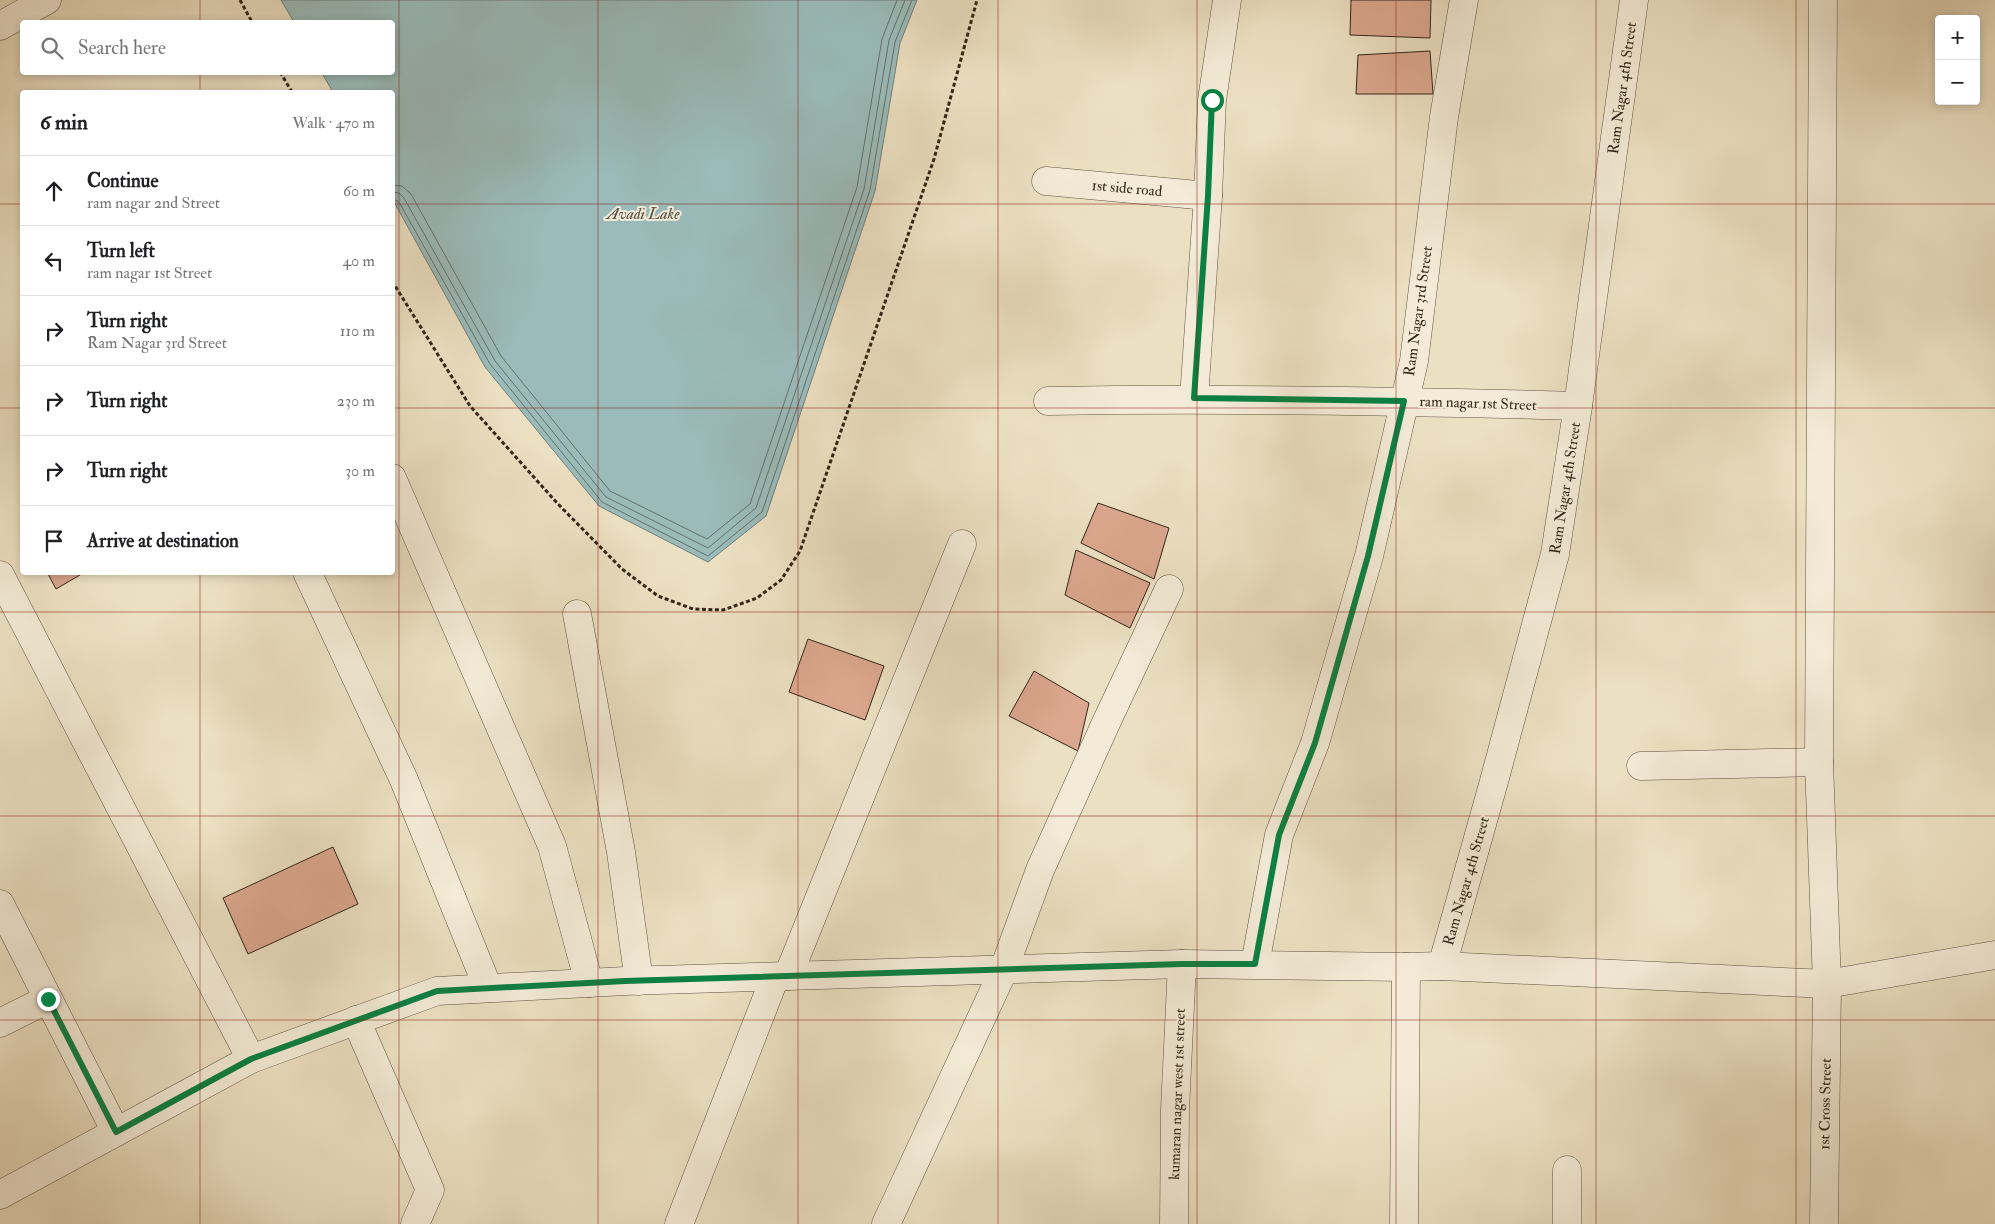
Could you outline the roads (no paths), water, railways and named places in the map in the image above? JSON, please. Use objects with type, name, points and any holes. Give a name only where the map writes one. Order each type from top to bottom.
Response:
[{"type":"street","points":[[0,26],[46,0]]},
{"type":"street","points":[[1194,398],[1208,196],[1212,100],[1227,0]]},
{"type":"street","name":"Ram Nagar 3rd Street","points":[[1255,964],[1279,835],[1315,743],[1366,565],[1414,361],[1444,117],[1464,0]]},
{"type":"street","name":"Ram Nagar 4th Street","points":[[1442,966],[1494,785],[1555,554],[1578,406],[1634,0]]},
{"type":"street","name":"1st Cross Street","points":[[1823,0],[1818,762],[1826,984],[1824,1224]]},
{"type":"street","name":"1st side road","points":[[1046,181],[1208,196]]},
{"type":"street","name":"ram nagar 1st Street","points":[[1048,401],[1194,398],[1578,406]]},
{"type":"street","points":[[395,485],[552,846],[589,983]]},
{"type":"street","points":[[679,1224],[962,544]]},
{"type":"street","points":[[0,575],[251,1059]]},
{"type":"street","points":[[308,575],[404,780],[488,988]]},
{"type":"street","points":[[886,1224],[1004,969],[1040,870],[1169,589]]},
{"type":"street","points":[[577,614],[621,852],[639,981]]},
{"type":"street","points":[[1641,766],[1818,762]]},
{"type":"street","points":[[0,904],[116,1132]]},
{"type":"street","points":[[0,1195],[251,1059],[437,991],[639,981],[1182,964],[1406,968],[1442,966],[1826,984],[1995,955]]},
{"type":"street","name":"kumaran nagar west 1st street","points":[[1174,1224],[1175,1110],[1182,964]]},
{"type":"street","points":[[1404,1224],[1406,968]]},
{"type":"street","points":[[0,1023],[48,999]]},
{"type":"street","points":[[356,1020],[430,1190],[415,1224]]},
{"type":"street","points":[[1567,1170],[1568,1224]]},
{"type":"water","name":"Avadi Lake","points":[[281,0],[917,0],[900,43],[875,191],[766,516],[708,562],[599,506],[485,367],[395,204],[395,90],[332,90],[323,75],[395,75],[395,20],[293,20]]}]
